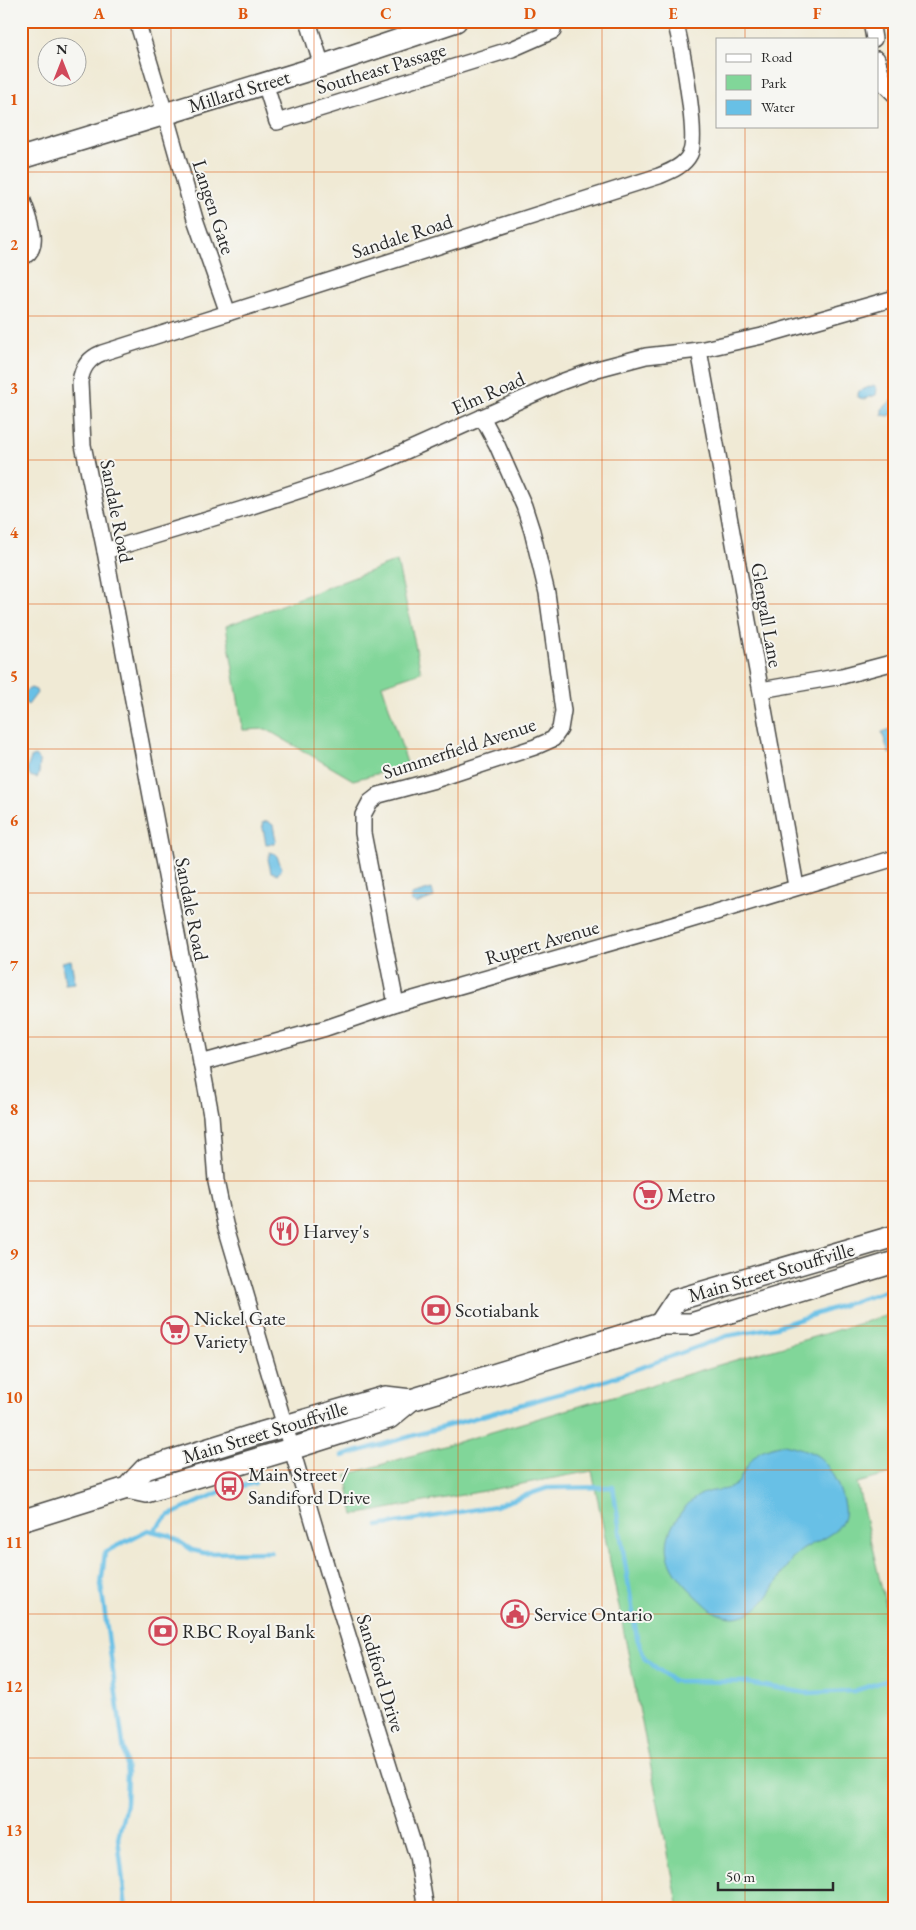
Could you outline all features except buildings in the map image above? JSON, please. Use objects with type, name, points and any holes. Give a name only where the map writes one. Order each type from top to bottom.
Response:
[{"type":"main road","name":"Millard Street","points":[[21,158],[322,66],[456,21]]},
{"type":"main road","name":"Main Street Stouffville","points":[[660,1324],[676,1300],[895,1236]]},
{"type":"main road","name":"Main Street Stouffville","points":[[21,1521],[127,1488],[146,1492],[292,1449],[389,1418],[411,1400],[660,1324],[692,1324],[895,1262]]},
{"type":"main road","name":"Main Street Stouffville","points":[[127,1488],[145,1469],[384,1397],[411,1400]]},
{"type":"street","name":"Langen Gate","points":[[137,21],[195,218],[228,313]]},
{"type":"street","points":[[308,21],[322,66]]},
{"type":"street","name":"Southeast Passage","points":[[266,83],[277,122],[512,49],[553,31],[550,21]]},
{"type":"street","name":"Sandale Road","points":[[286,1426],[225,1224],[216,1181],[211,1115],[105,551],[82,439],[80,392],[84,369],[90,360],[102,353],[676,169],[690,155],[693,143],[682,53],[675,21]]},
{"type":"street","points":[[871,21],[874,38]]},
{"type":"street","points":[[878,62],[886,85],[895,95]]},
{"type":"street","points":[[21,195],[34,236],[33,246],[21,258]]},
{"type":"street","name":"Elm Road","points":[[105,551],[368,468],[561,382],[597,369],[646,356],[699,350],[762,336],[895,298]]},
{"type":"street","name":"Glengall Lane","points":[[699,350],[796,886]]},
{"type":"street","name":"Summerfield Avenue","points":[[396,1004],[362,834],[363,815],[370,802],[379,795],[435,780],[535,747],[553,739],[560,729],[563,711],[547,594],[532,531],[524,506],[497,445],[482,417]]},
{"type":"street","points":[[761,690],[842,676],[895,662]]},
{"type":"street","name":"Rupert Avenue","points":[[201,1063],[326,1028],[396,1004],[680,923],[796,886],[895,858]]},
{"type":"street","name":"Sandiford Drive","points":[[286,1426],[417,1856],[426,1909]]},
{"type":"green space","points":[[397,561],[421,672],[382,685],[408,766],[353,780],[266,729],[243,730],[226,626]]},
{"type":"green space","points":[[895,1313],[895,1473],[857,1483],[895,1645],[895,1909],[679,1909],[592,1471],[354,1515],[346,1475]]},
{"type":"water","points":[[874,385],[877,389],[876,395],[864,399],[857,397],[859,391]]},
{"type":"water","points":[[895,397],[895,412],[889,416],[882,415],[882,409]]},
{"type":"water","points":[[31,688],[36,690],[37,693],[28,705],[25,703],[22,693]]},
{"type":"water","points":[[891,729],[895,740],[895,752],[889,754],[882,732]]},
{"type":"water","points":[[35,756],[40,762],[37,778],[30,776],[27,769],[31,758]]},
{"type":"water","points":[[267,821],[273,825],[275,843],[266,844],[262,823]]},
{"type":"water","points":[[270,852],[276,854],[282,868],[278,874],[271,872],[268,859]]},
{"type":"water","points":[[432,889],[434,897],[416,904],[411,901],[411,895]]},
{"type":"water","points":[[71,960],[75,983],[65,984],[62,962]]},
{"type":"water","points":[[784,1444],[811,1452],[824,1462],[834,1478],[842,1497],[844,1515],[842,1522],[838,1528],[796,1555],[770,1593],[755,1609],[746,1615],[734,1617],[719,1614],[687,1587],[672,1566],[668,1555],[667,1543],[670,1531],[683,1510],[695,1498],[706,1492],[723,1490],[736,1484],[755,1455]]},
{"type":"waterway","points":[[342,1456],[607,1380],[727,1336],[776,1327],[895,1288]]},
{"type":"waterway","points":[[153,1531],[168,1516],[224,1490],[255,1483]]},
{"type":"waterway","points":[[378,1526],[495,1506],[547,1488],[613,1487],[637,1638],[645,1659],[673,1681],[742,1682],[806,1693],[854,1691],[888,1680]]},
{"type":"waterway","points":[[126,1909],[118,1838],[126,1804],[127,1773],[101,1585],[105,1552],[148,1530],[171,1536],[192,1550],[204,1553],[271,1552]]},
{"type":"place","name":"Metro","points":[[648,1195]]},
{"type":"place","name":"Harvey's","points":[[284,1231]]},
{"type":"place","name":"Scotiabank","points":[[436,1310]]},
{"type":"place","name":"Nickel Gate Variety","points":[[175,1330]]},
{"type":"place","name":"Main Street / Sandiford Drive","points":[[229,1486]]},
{"type":"place","name":"Service Ontario","points":[[515,1614]]},
{"type":"place","name":"RBC Royal Bank","points":[[163,1631]]}]
